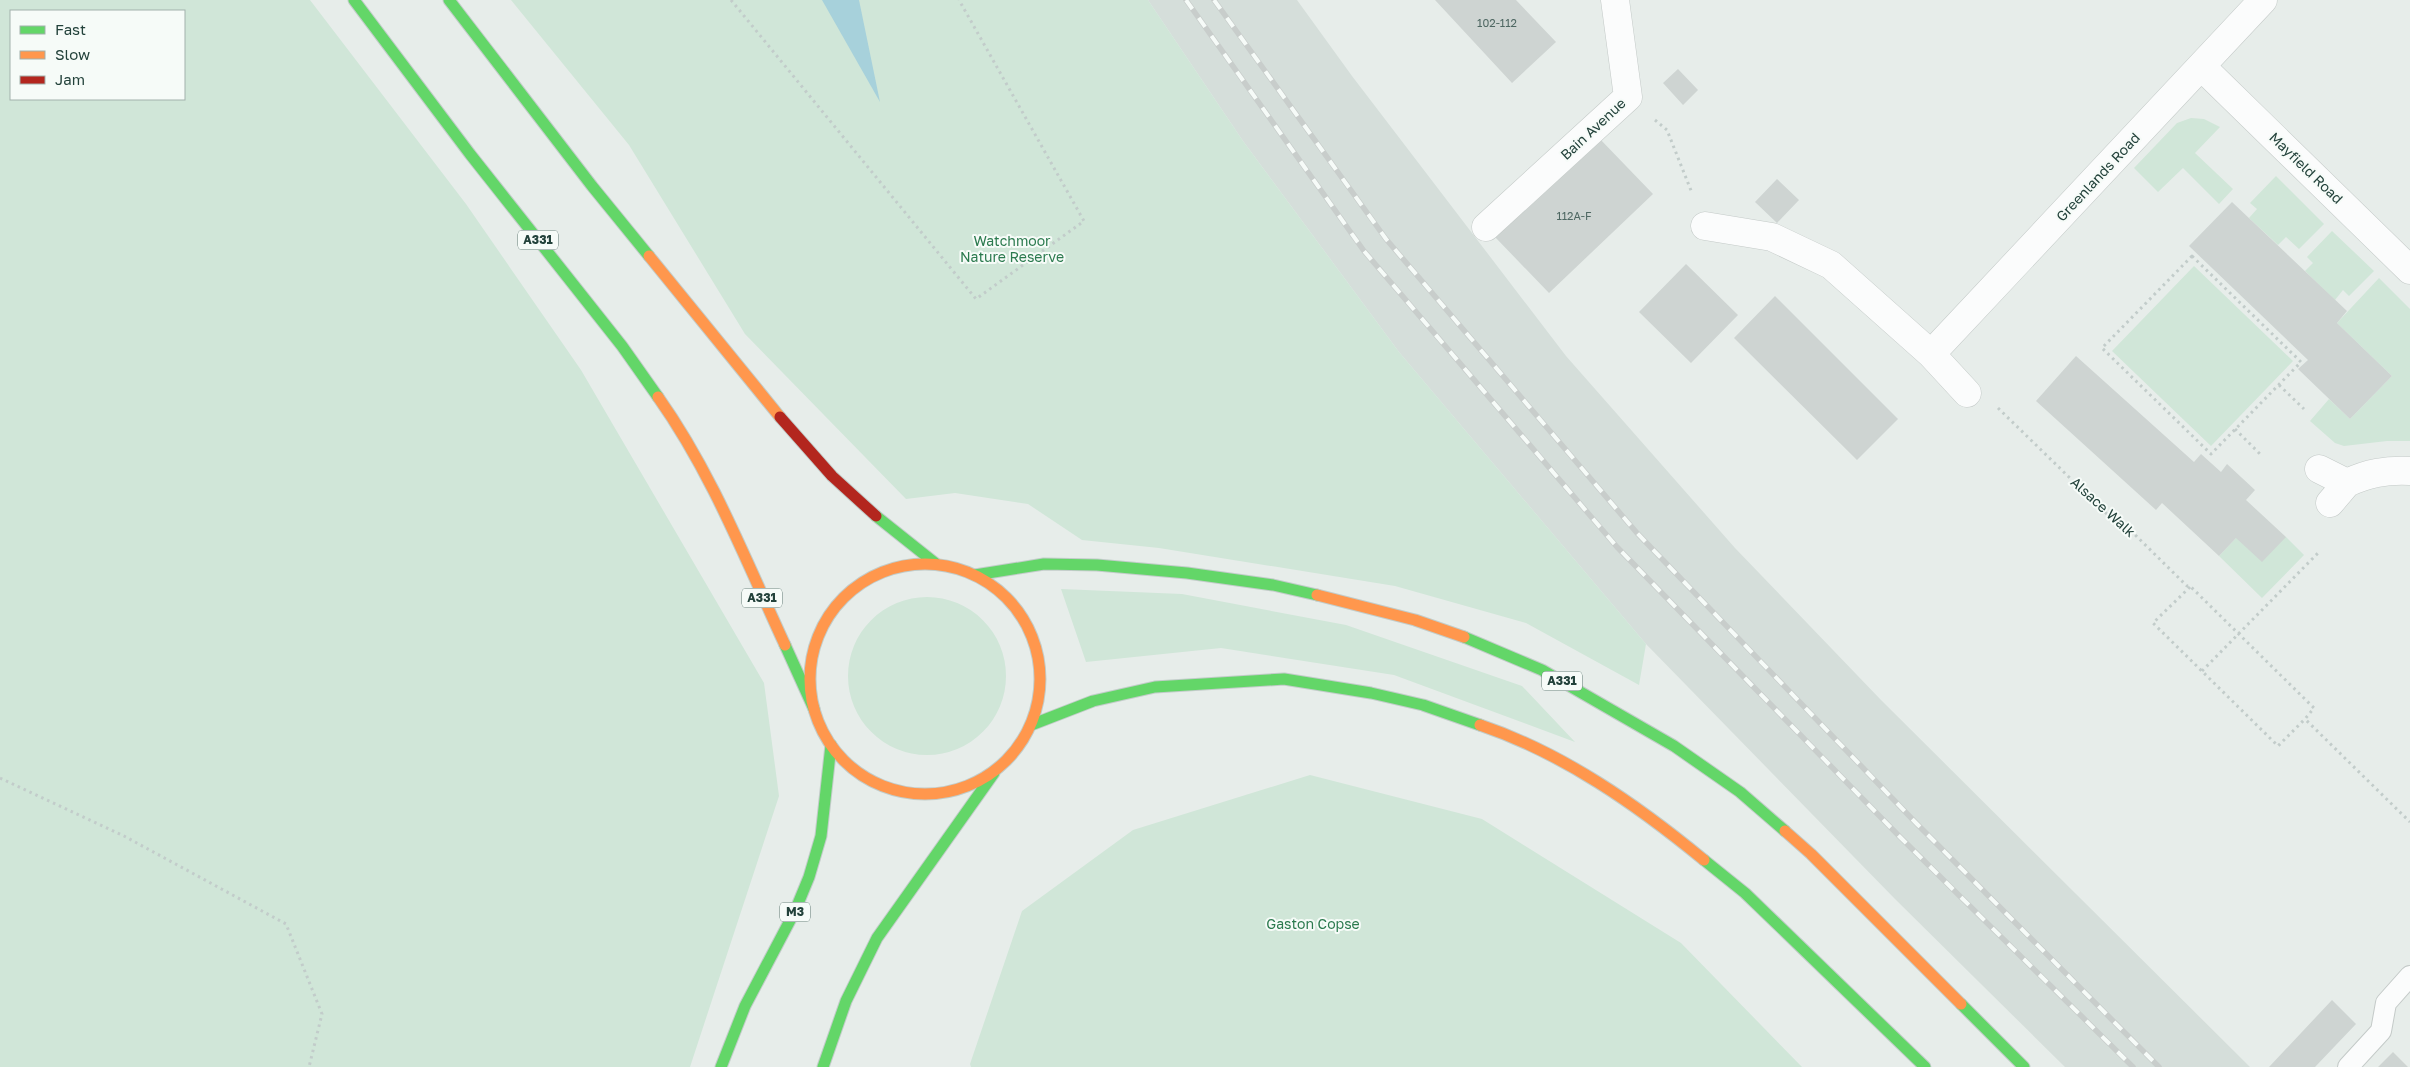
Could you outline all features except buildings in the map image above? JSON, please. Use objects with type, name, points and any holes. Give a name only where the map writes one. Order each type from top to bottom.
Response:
[{"type":"main road","name":"A331","points":[[354,0],[476,162],[622,346],[681,430],[712,486],[814,709]]},
{"type":"main road","points":[[449,0],[592,186],[793,433],[864,506],[935,563],[975,575],[1000,591],[1020,612],[1034,639],[1040,667],[1039,697],[1031,725],[1022,742],[996,770],[877,938],[865,959],[842,1013],[823,1067]]},
{"type":"main road","points":[[935,563],[906,566],[879,573],[851,590],[830,615],[815,644],[810,677],[814,709],[821,728],[831,745],[852,767],[878,784],[908,792],[939,793],[969,785],[996,770]]},
{"type":"main road","name":"A331","points":[[975,575],[1044,564],[1187,573],[1273,585],[1347,601],[1415,620],[1481,643],[1542,670],[1674,746],[1740,792],[1811,854],[2024,1067]]},
{"type":"main road","points":[[1031,725],[1093,701],[1156,687],[1284,679],[1315,682],[1424,705],[1484,726],[1573,766],[1669,831],[1745,893],[1925,1067]]},
{"type":"main road","name":"M3","points":[[721,1067],[745,1006],[795,911],[809,877],[821,836],[831,745]]},
{"type":"street","name":"Bain Avenue","points":[[1486,227],[1628,97],[1615,0]]},
{"type":"street","name":"Greenlands Road","points":[[1931,354],[2263,0]]},
{"type":"street","name":"Mayfield Road","points":[[2202,67],[2410,270]]},
{"type":"street","points":[[1705,226],[1772,237],[1830,265],[1931,354],[1967,393]]},
{"type":"street","points":[[2320,470],[2338,493],[2368,473],[2389,470],[2410,471]]},
{"type":"lane","points":[[2348,1067],[2381,1031],[2386,1003],[2410,976]]},
{"type":"path","points":[[730,0],[976,299],[1084,221],[959,0]]},
{"type":"path","points":[[1628,97],[1668,130],[1705,226]]},
{"type":"path","points":[[2192,256],[2301,362],[2235,429],[2211,454],[2102,348],[2192,256]]},
{"type":"path","points":[[2278,385],[2304,409]]},
{"type":"path","name":"Alsace Walk","points":[[1995,405],[2111,518],[2119,519],[2187,586],[2190,586],[2314,708],[2305,719]]},
{"type":"path","points":[[2235,429],[2261,455]]},
{"type":"path","points":[[2202,671],[2318,553]]},
{"type":"path","points":[[2190,586],[2153,623],[2278,746],[2305,719],[2410,822]]},
{"type":"path","points":[[0,778],[124,836],[286,924],[322,1014],[309,1067]]},
{"type":"shaded area","points":[[1148,0],[1297,0],[1352,76],[1566,356],[1735,548],[1881,700],[2250,1067],[2065,1067],[1895,899],[1646,644],[1399,352],[1243,141]]},
{"type":"green space","points":[[0,0],[310,0],[466,204],[581,370],[764,683],[779,796],[690,1067],[0,1067]]},
{"type":"green space","name":"Watchmoor Nature Reserve","points":[[511,0],[1148,0],[1243,141],[1399,352],[1646,644],[1639,685],[1526,623],[1395,586],[1159,548],[1082,540],[1028,504],[955,493],[906,499],[745,334],[629,145]]},
{"type":"green space","points":[[2191,118],[2204,119],[2220,127],[2195,153],[2233,189],[2219,204],[2183,168],[2158,192],[2134,168],[2177,123]]},
{"type":"green space","points":[[2276,176],[2324,224],[2299,249],[2286,237],[2278,245],[2249,218],[2257,209],[2250,203]]},
{"type":"green space","points":[[2332,231],[2374,271],[2349,296],[2343,290],[2335,300],[2305,271],[2313,263],[2307,257]]},
{"type":"green space","points":[[2194,266],[2293,361],[2211,446],[2112,351]]},
{"type":"green space","points":[[2379,278],[2410,309],[2410,441],[2387,441],[2344,446],[2335,443],[2310,421],[2329,399],[2350,419],[2392,376],[2337,323]]},
{"type":"green space","points":[[2286,537],[2304,555],[2262,598],[2219,556],[2236,538]]},
{"type":"green space","points":[[1061,589],[1182,594],[1346,625],[1522,686],[1575,742],[1394,675],[1221,648],[1086,662]]},
{"type":"green space","points":[[935,597],[950,600],[964,606],[983,620],[993,632],[1003,653],[1006,676],[1003,699],[993,720],[983,732],[971,742],[950,752],[935,755],[919,755],[904,752],[883,742],[861,720],[849,691],[848,668],[851,653],[861,632],[883,610],[912,598]]},
{"type":"green space","name":"Gaston Copse","points":[[1310,775],[1482,819],[1681,943],[1802,1067],[971,1067],[970,1064],[1022,911],[1133,830]]},
{"type":"water","points":[[822,0],[859,0],[880,102]]},
{"type":"railway","points":[[1186,0],[1364,251],[1617,547],[1900,837],[2133,1067]]},
{"type":"railway","points":[[1214,0],[1386,239],[1637,533],[1917,824],[2159,1067]]},
{"type":"traffic: fast","points":[[354,0],[470,154],[622,346],[658,397]]},
{"type":"traffic: fast","points":[[449,0],[592,186],[649,256]]},
{"type":"traffic: fast","points":[[876,516],[935,563]]},
{"type":"traffic: fast","points":[[975,575],[1044,564],[1097,565],[1187,573],[1273,585],[1317,595]]},
{"type":"traffic: fast","points":[[1464,637],[1542,670],[1674,746],[1740,792],[1785,831]]},
{"type":"traffic: fast","points":[[785,645],[814,709]]},
{"type":"traffic: fast","points":[[1031,725],[1093,701],[1155,687],[1284,679],[1371,693],[1423,705],[1480,725]]},
{"type":"traffic: fast","points":[[721,1067],[745,1006],[795,911],[809,877],[821,836],[831,745]]},
{"type":"traffic: fast","points":[[823,1067],[846,1001],[877,938],[994,773]]},
{"type":"traffic: fast","points":[[1704,860],[1745,893],[1925,1067]]},
{"type":"traffic: fast","points":[[1961,1004],[2024,1067]]},
{"type":"traffic: slow","points":[[649,256],[780,417]]},
{"type":"traffic: slow","points":[[658,397],[712,487],[785,645]]},
{"type":"traffic: slow","points":[[925,564],[958,569],[969,573],[998,590],[1014,606],[1026,625],[1035,646],[1040,679],[1035,712],[1031,723],[1014,752],[998,768],[979,780],[958,789],[925,794],[892,789],[881,785],[852,768],[836,752],[824,733],[815,712],[810,679],[815,646],[819,635],[836,606],[852,590],[871,578],[892,569],[925,564]]},
{"type":"traffic: slow","points":[[1317,595],[1415,620],[1464,637]]},
{"type":"traffic: slow","points":[[1480,725],[1541,750],[1598,782],[1626,800],[1704,860]]},
{"type":"traffic: slow","points":[[1785,831],[1811,854],[1961,1004]]},
{"type":"traffic: jam","points":[[780,417],[832,476],[876,516]]}]
